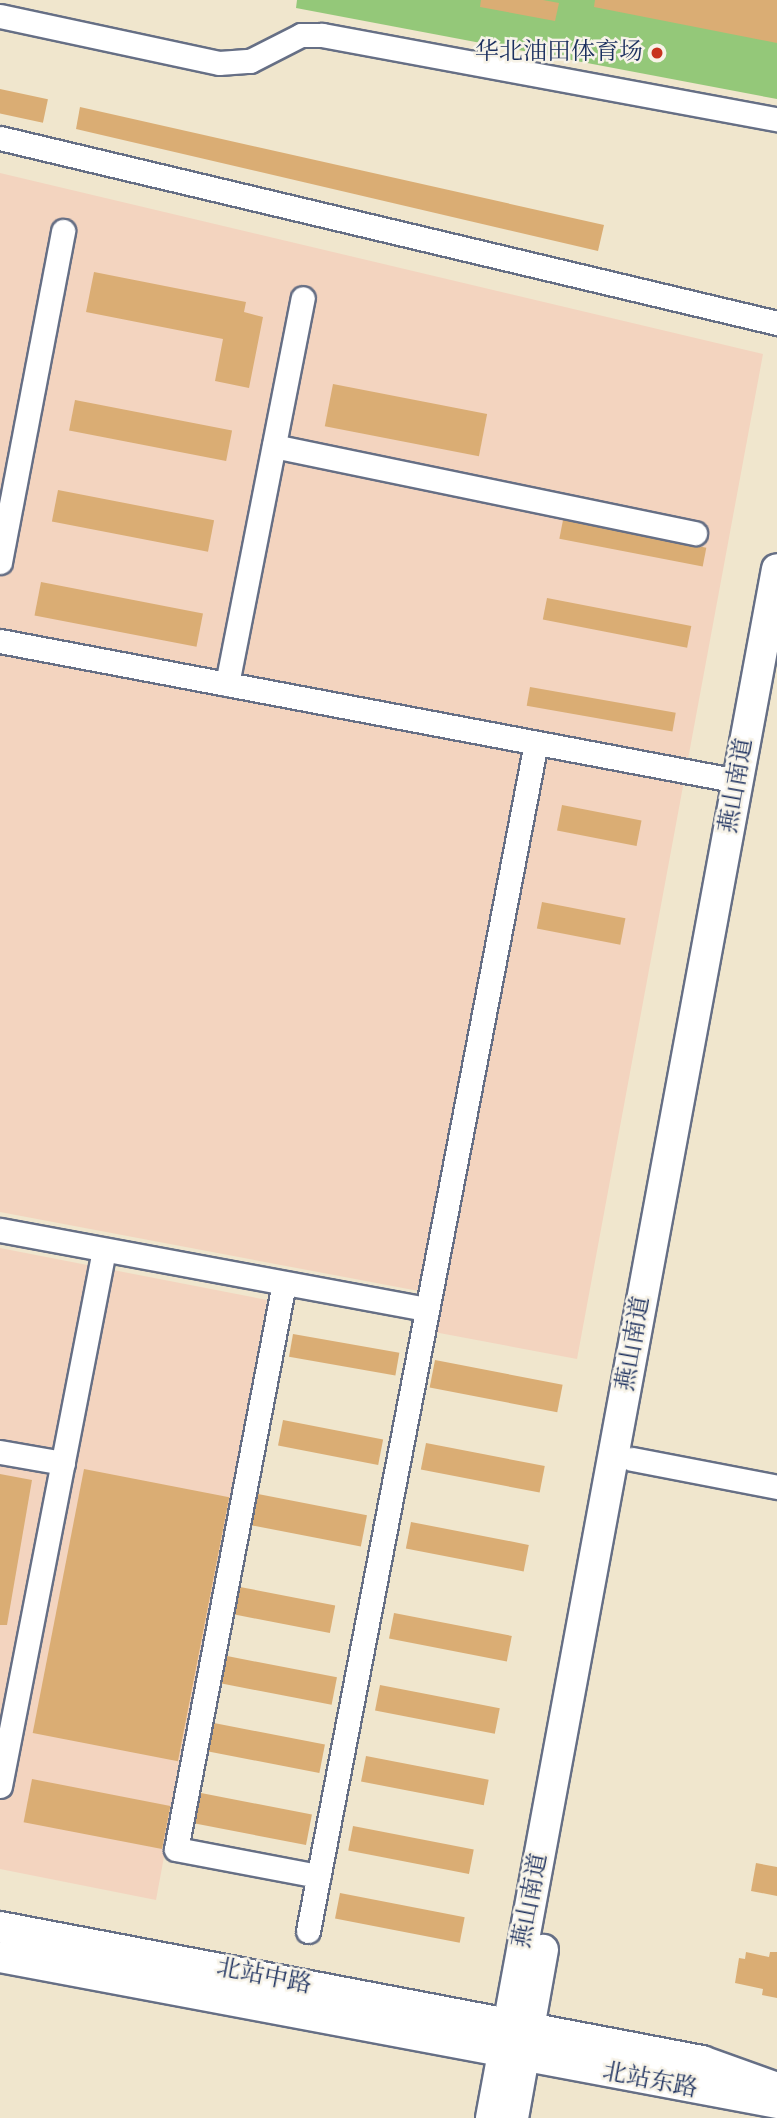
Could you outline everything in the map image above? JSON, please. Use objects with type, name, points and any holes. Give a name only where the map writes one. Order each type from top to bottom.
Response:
[{"type":"main road","name":"燕山南道","points":[[513,2118],[516,2040],[777,569]]},
{"type":"main road","name":"燕山南道","points":[[491,2118],[516,2040],[632,1459],[777,677]]},
{"type":"main road","name":"北站中路","points":[[0,1927],[516,2040]]},
{"type":"main road","name":"北站中路","points":[[0,1957],[516,2040]]},
{"type":"main road","name":"北站东路","points":[[516,2040],[702,2061],[777,2088]]},
{"type":"main road","name":"北站东路","points":[[516,2040],[777,2103]]},
{"type":"street","points":[[0,16],[219,63],[250,61],[301,35],[323,35],[777,119]]},
{"type":"street","points":[[0,138],[777,323]]},
{"type":"street","points":[[0,562],[64,231]]},
{"type":"street","points":[[227,684],[303,298]]},
{"type":"street","points":[[274,446],[695,533]]},
{"type":"street","points":[[0,641],[738,781]]},
{"type":"street","points":[[307,1931],[536,743]]},
{"type":"street","points":[[0,1230],[425,1309]]},
{"type":"street","points":[[0,1786],[104,1250]]},
{"type":"street","points":[[284,1283],[176,1849],[318,1876]]},
{"type":"street","points":[[0,1451],[62,1463]]},
{"type":"street","points":[[632,1459],[777,1488]]},
{"type":"shaded area","points":[[0,173],[763,354],[577,1359],[434,1332],[440,1295],[0,1212]]},
{"type":"shaded area","points":[[0,1248],[267,1300],[156,1900],[0,1869]]},
{"type":"green space","name":"华北油田体育场","points":[[297,0],[777,0],[777,99],[296,8]]},
{"type":"building","points":[[481,0],[543,0],[559,3],[555,21],[480,7]]},
{"type":"building","points":[[595,0],[777,0],[777,43],[594,7]]},
{"type":"building","points":[[0,89],[48,99],[43,123],[0,114]]},
{"type":"building","points":[[80,107],[604,225],[598,251],[76,129]]},
{"type":"building","points":[[94,272],[246,302],[244,312],[263,317],[249,388],[215,381],[223,339],[86,312]]},
{"type":"building","points":[[333,384],[487,414],[479,456],[325,426]]},
{"type":"building","points":[[75,400],[232,431],[226,461],[69,430]]},
{"type":"building","points":[[58,490],[214,520],[208,552],[52,521]]},
{"type":"building","points":[[563,520],[706,548],[703,567],[559,539]]},
{"type":"building","points":[[41,582],[203,613],[196,647],[35,615]]},
{"type":"building","points":[[547,598],[691,626],[687,648],[543,620]]},
{"type":"building","points":[[530,687],[676,713],[672,731],[527,706]]},
{"type":"building","points":[[562,805],[642,820],[637,846],[557,831]]},
{"type":"building","points":[[542,902],[625,918],[620,945],[537,929]]},
{"type":"building","points":[[293,1334],[399,1353],[395,1375],[289,1357]]},
{"type":"building","points":[[435,1360],[563,1385],[557,1412],[430,1387]]},
{"type":"building","points":[[283,1420],[383,1439],[378,1465],[278,1446]]},
{"type":"building","points":[[426,1443],[545,1466],[540,1493],[421,1470]]},
{"type":"building","points":[[84,1469],[229,1497],[178,1761],[33,1733]]},
{"type":"building","points":[[0,1474],[32,1480],[7,1625],[0,1625]]},
{"type":"building","points":[[258,1494],[367,1515],[361,1547],[252,1525]]},
{"type":"building","points":[[411,1522],[529,1545],[524,1571],[406,1549]]},
{"type":"building","points":[[240,1587],[335,1606],[330,1633],[235,1614]]},
{"type":"building","points":[[394,1613],[512,1636],[507,1661],[389,1639]]},
{"type":"building","points":[[227,1656],[337,1677],[332,1705],[222,1683]]},
{"type":"building","points":[[380,1685],[500,1708],[495,1734],[375,1711]]},
{"type":"building","points":[[214,1723],[325,1745],[319,1773],[208,1751]]},
{"type":"building","points":[[366,1756],[489,1780],[484,1805],[361,1782]]},
{"type":"building","points":[[32,1779],[170,1806],[162,1849],[24,1822]]},
{"type":"building","points":[[201,1793],[312,1815],[306,1845],[195,1823]]},
{"type":"building","points":[[353,1826],[474,1849],[469,1874],[348,1851]]},
{"type":"building","points":[[756,1863],[777,1867],[777,1896],[751,1891]]},
{"type":"building","points":[[340,1893],[465,1917],[460,1943],[335,1919]]},
{"type":"building","points":[[746,1952],[769,1957],[770,1952],[777,1952],[777,1998],[762,1995],[763,1989],[735,1983],[739,1958],[745,1959]]},
{"type":"place","name":"华北油田体育场","points":[[657,53]]}]
